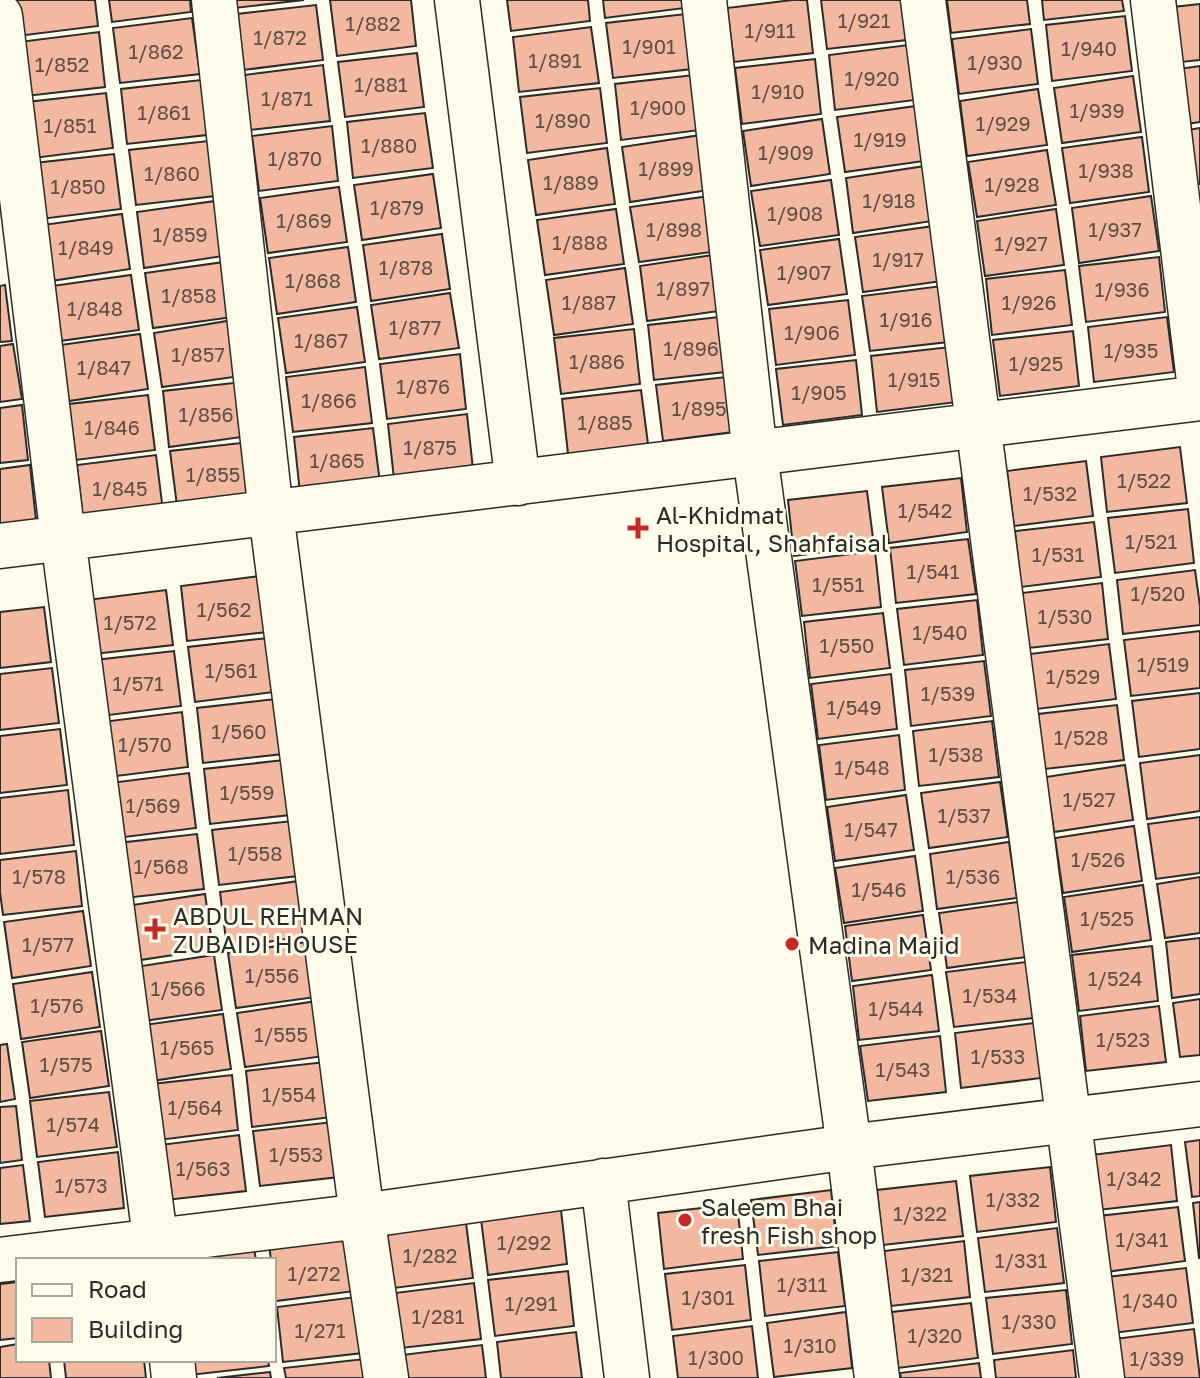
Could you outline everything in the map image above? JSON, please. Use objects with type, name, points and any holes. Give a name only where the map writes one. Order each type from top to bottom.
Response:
[{"type":"street","points":[[214,0],[271,513],[362,1216],[386,1378]]},
{"type":"street","points":[[457,0],[518,483]]},
{"type":"street","points":[[704,0],[755,454],[849,1147],[877,1378]]},
{"type":"street","points":[[923,0],[1102,1378]]},
{"type":"street","points":[[1153,0],[1200,389]]},
{"type":"street","points":[[0,16],[63,538],[156,1250]]},
{"type":"street","points":[[0,546],[1200,398]]},
{"type":"street","points":[[31,1258],[156,1250],[603,1181],[1200,1104]]},
{"type":"street","points":[[603,1181],[627,1378]]},
{"type":"building","points":[[14,0],[95,0],[98,26],[18,36]]},
{"type":"building","points":[[109,0],[190,0],[191,12],[112,22]]},
{"type":"building","points":[[235,0],[304,0],[235,8]]},
{"type":"building","points":[[330,0],[411,0],[416,46],[337,56]]},
{"type":"building","points":[[507,0],[588,0],[590,21],[511,31]]},
{"type":"building","points":[[603,0],[684,0],[685,8],[605,18]]},
{"type":"building","points":[[807,0],[813,53],[734,62],[727,8]]},
{"type":"building","points":[[821,0],[902,0],[907,40],[827,49]]},
{"type":"building","points":[[947,0],[1027,0],[1030,24],[951,33]]},
{"type":"building","points":[[1042,0],[1122,0],[1124,11],[1044,20]]},
{"type":"building","points":[[1200,4],[1200,60],[1171,63],[1164,8]]},
{"type":"building","points":[[316,5],[323,60],[243,70],[237,14]]},
{"type":"building","points":[[686,14],[692,69],[613,78],[606,23]]},
{"type":"building","points":[[1125,16],[1132,71],[1052,81],[1046,25]]},
{"type":"building","points":[[192,18],[200,74],[120,83],[113,28]]},
{"type":"building","points":[[591,27],[599,83],[519,92],[513,37]]},
{"type":"building","points":[[1031,29],[1038,84],[959,94],[952,39]]},
{"type":"building","points":[[99,32],[105,87],[26,96],[19,42]]},
{"type":"building","points":[[908,45],[915,100],[835,110],[829,55]]},
{"type":"building","points":[[417,53],[424,107],[345,117],[338,62]]},
{"type":"building","points":[[815,59],[821,114],[742,124],[735,68]]},
{"type":"building","points":[[323,65],[330,121],[250,130],[244,75]]},
{"type":"building","points":[[1200,66],[1200,122],[1180,125],[1172,70]]},
{"type":"building","points":[[694,75],[700,130],[621,140],[615,84]]},
{"type":"building","points":[[1133,76],[1141,132],[1062,143],[1054,88]]},
{"type":"building","points":[[201,80],[207,135],[127,144],[121,89]]},
{"type":"building","points":[[600,88],[607,143],[527,153],[520,97]]},
{"type":"building","points":[[1038,89],[1047,145],[967,156],[960,101]]},
{"type":"building","points":[[106,93],[113,148],[34,158],[27,102]]},
{"type":"building","points":[[916,106],[924,161],[845,172],[837,117]]},
{"type":"building","points":[[425,113],[433,168],[353,178],[347,122]]},
{"type":"building","points":[[822,119],[830,174],[751,186],[743,131]]},
{"type":"building","points":[[332,126],[338,181],[259,191],[252,136]]},
{"type":"building","points":[[1200,128],[1200,184],[1189,186],[1181,131]]},
{"type":"building","points":[[701,135],[709,190],[630,202],[622,147]]},
{"type":"building","points":[[1142,137],[1149,192],[1070,203],[1062,148]]},
{"type":"building","points":[[208,141],[215,196],[136,205],[129,150]]},
{"type":"building","points":[[607,148],[615,204],[536,215],[528,160]]},
{"type":"building","points":[[1047,150],[1056,205],[977,217],[968,162]]},
{"type":"building","points":[[114,154],[121,209],[41,219],[35,163]]},
{"type":"building","points":[[925,166],[932,221],[853,233],[846,178]]},
{"type":"building","points":[[433,174],[441,228],[362,240],[354,185]]},
{"type":"building","points":[[831,180],[839,235],[760,246],[751,191]]},
{"type":"building","points":[[339,187],[347,242],[268,253],[260,198]]},
{"type":"building","points":[[710,196],[718,251],[639,262],[630,207]]},
{"type":"building","points":[[1151,196],[1159,251],[1079,263],[1072,208]]},
{"type":"building","points":[[215,201],[223,256],[144,268],[137,212]]},
{"type":"building","points":[[616,209],[624,264],[545,275],[537,220]]},
{"type":"building","points":[[1056,209],[1064,265],[985,276],[977,221]]},
{"type":"building","points":[[122,214],[130,269],[51,281],[43,225]]},
{"type":"building","points":[[934,226],[942,281],[863,292],[855,237]]},
{"type":"building","points":[[442,234],[450,289],[371,301],[363,245]]},
{"type":"building","points":[[839,239],[847,294],[768,305],[760,250]]},
{"type":"building","points":[[348,247],[356,302],[277,314],[269,258]]},
{"type":"building","points":[[719,254],[726,310],[647,321],[640,266]]},
{"type":"building","points":[[1159,257],[1165,312],[1086,322],[1079,266]]},
{"type":"building","points":[[224,262],[233,317],[153,328],[145,273]]},
{"type":"building","points":[[625,268],[633,324],[554,335],[546,280]]},
{"type":"building","points":[[1065,270],[1072,325],[992,335],[986,279]]},
{"type":"building","points":[[131,275],[139,330],[60,341],[52,286]]},
{"type":"building","points":[[5,285],[12,341],[0,342],[0,286]]},
{"type":"building","points":[[942,286],[948,342],[870,351],[862,296]]},
{"type":"building","points":[[450,293],[459,348],[379,359],[371,305]]},
{"type":"building","points":[[848,300],[855,355],[776,365],[769,309]]},
{"type":"building","points":[[357,307],[365,362],[286,373],[278,318]]},
{"type":"building","points":[[728,316],[734,371],[654,380],[648,325]]},
{"type":"building","points":[[1167,317],[1174,372],[1094,382],[1088,327]]},
{"type":"building","points":[[233,320],[241,376],[162,387],[154,333]]},
{"type":"building","points":[[634,329],[640,384],[561,394],[554,338]]},
{"type":"building","points":[[1073,331],[1079,386],[1000,396],[993,340]]},
{"type":"building","points":[[140,334],[148,389],[69,401],[60,345]]},
{"type":"building","points":[[13,344],[22,399],[0,402],[0,346]]},
{"type":"building","points":[[950,347],[957,402],[877,412],[871,356]]},
{"type":"building","points":[[460,354],[466,409],[387,419],[380,364]]},
{"type":"building","points":[[856,360],[862,415],[783,425],[776,369]]},
{"type":"building","points":[[365,367],[372,423],[293,432],[286,377]]},
{"type":"building","points":[[735,376],[741,431],[663,441],[656,385]]},
{"type":"building","points":[[242,382],[249,436],[169,447],[163,391]]},
{"type":"building","points":[[641,390],[648,444],[568,454],[562,399]]},
{"type":"building","points":[[148,395],[155,450],[76,460],[69,404]]},
{"type":"building","points":[[22,405],[28,460],[0,463],[0,408]]},
{"type":"building","points":[[467,414],[473,469],[394,479],[388,424]]},
{"type":"building","points":[[373,428],[380,483],[300,493],[294,437]]},
{"type":"building","points":[[250,442],[256,497],[177,506],[170,451]]},
{"type":"building","points":[[1180,447],[1187,503],[1107,512],[1101,457]]},
{"type":"building","points":[[156,455],[163,511],[83,519],[77,465]]},
{"type":"building","points":[[1086,461],[1093,516],[1014,526],[1007,471]]},
{"type":"building","points":[[30,465],[36,520],[0,525],[0,469]]},
{"type":"building","points":[[961,478],[967,532],[889,543],[882,487]]},
{"type":"building","points":[[867,491],[874,546],[794,556],[788,500]]},
{"type":"building","points":[[1188,509],[1194,563],[1115,573],[1108,518]]},
{"type":"building","points":[[1094,522],[1101,577],[1021,587],[1015,531]]},
{"type":"building","points":[[968,539],[976,594],[896,603],[890,548]]},
{"type":"building","points":[[875,551],[881,607],[802,616],[795,561]]},
{"type":"building","points":[[1195,570],[1200,625],[1123,634],[1117,580]]},
{"type":"building","points":[[260,576],[267,632],[187,641],[181,586]]},
{"type":"building","points":[[1102,583],[1108,639],[1029,648],[1022,593]]},
{"type":"building","points":[[166,590],[173,645],[94,654],[87,600]]},
{"type":"building","points":[[977,600],[983,655],[904,665],[897,609]]},
{"type":"building","points":[[44,607],[51,662],[0,668],[0,612]]},
{"type":"building","points":[[883,613],[890,668],[810,678],[804,622]]},
{"type":"building","points":[[1200,631],[1200,688],[1131,696],[1124,640]]},
{"type":"building","points":[[268,638],[274,692],[195,702],[188,647]]},
{"type":"building","points":[[1109,644],[1116,699],[1037,709],[1030,654]]},
{"type":"building","points":[[174,651],[181,706],[101,716],[95,660]]},
{"type":"building","points":[[984,661],[991,716],[911,726],[905,670]]},
{"type":"building","points":[[52,668],[59,723],[0,730],[0,674]]},
{"type":"building","points":[[891,674],[897,729],[818,739],[811,684]]},
{"type":"building","points":[[1200,693],[1200,749],[1139,757],[1132,701]]},
{"type":"building","points":[[275,699],[283,754],[203,763],[197,708]]},
{"type":"building","points":[[1117,705],[1124,760],[1045,769],[1038,714]]},
{"type":"building","points":[[182,712],[188,767],[109,777],[102,722]]},
{"type":"building","points":[[992,721],[999,777],[919,786],[913,731]]},
{"type":"building","points":[[60,729],[67,785],[0,793],[0,736]]},
{"type":"building","points":[[899,735],[905,790],[826,800],[819,745]]},
{"type":"building","points":[[1200,755],[1200,811],[1147,819],[1140,763]]},
{"type":"building","points":[[284,760],[290,815],[210,824],[204,769]]},
{"type":"building","points":[[1125,765],[1133,820],[1054,832],[1046,777]]},
{"type":"building","points":[[189,773],[196,828],[117,838],[110,783]]},
{"type":"building","points":[[1000,782],[1008,837],[929,848],[921,793]]},
{"type":"building","points":[[68,790],[74,845],[0,854],[0,798]]},
{"type":"building","points":[[906,795],[914,850],[835,861],[827,807]]},
{"type":"building","points":[[1200,817],[1200,873],[1156,879],[1148,824]]},
{"type":"building","points":[[292,821],[298,876],[219,885],[212,830]]},
{"type":"building","points":[[1134,826],[1142,881],[1063,893],[1055,838]]},
{"type":"building","points":[[197,834],[204,889],[125,898],[118,843]]},
{"type":"building","points":[[1009,842],[1017,898],[937,909],[930,854]]},
{"type":"building","points":[[76,851],[82,906],[3,915],[0,860]]},
{"type":"building","points":[[915,856],[923,911],[844,923],[835,868]]},
{"type":"building","points":[[1200,877],[1200,933],[1165,938],[1157,884]]},
{"type":"building","points":[[299,881],[307,936],[227,948],[220,892]]},
{"type":"building","points":[[1143,885],[1151,940],[1072,952],[1064,897]]},
{"type":"building","points":[[205,894],[213,949],[134,961],[126,906]]},
{"type":"building","points":[[1018,902],[1026,957],[947,968],[939,913]]},
{"type":"building","points":[[83,911],[91,966],[12,978],[4,922]]},
{"type":"building","points":[[923,915],[931,970],[852,981],[845,926]]},
{"type":"building","points":[[1200,938],[1200,994],[1172,998],[1166,942]]},
{"type":"building","points":[[307,942],[316,997],[236,1008],[228,953]]},
{"type":"building","points":[[1152,946],[1158,1001],[1079,1011],[1072,955]]},
{"type":"building","points":[[214,955],[222,1010],[143,1021],[135,967]]},
{"type":"building","points":[[1026,962],[1033,1018],[954,1027],[946,972]]},
{"type":"building","points":[[92,972],[100,1027],[21,1039],[13,984]]},
{"type":"building","points":[[932,975],[939,1031],[859,1040],[853,986]]},
{"type":"building","points":[[1200,999],[1200,1055],[1180,1057],[1173,1003]]},
{"type":"building","points":[[317,1001],[324,1056],[245,1067],[237,1013]]},
{"type":"building","points":[[1159,1006],[1166,1062],[1086,1071],[1080,1016]]},
{"type":"building","points":[[223,1014],[231,1069],[152,1081],[144,1025]]},
{"type":"building","points":[[1034,1023],[1041,1078],[961,1088],[955,1033]]},
{"type":"building","points":[[101,1031],[109,1086],[30,1098],[22,1042]]},
{"type":"building","points":[[940,1036],[946,1092],[868,1101],[860,1046]]},
{"type":"building","points":[[7,1044],[15,1099],[0,1102],[0,1045]]},
{"type":"building","points":[[325,1062],[332,1117],[252,1127],[246,1071]]},
{"type":"building","points":[[232,1075],[238,1130],[159,1140],[152,1084]]},
{"type":"building","points":[[109,1092],[117,1147],[37,1157],[30,1101]]},
{"type":"building","points":[[16,1106],[22,1160],[0,1163],[0,1107]]},
{"type":"building","points":[[333,1122],[339,1177],[260,1186],[253,1131]]},
{"type":"building","points":[[239,1135],[246,1191],[166,1200],[160,1145]]},
{"type":"building","points":[[1200,1140],[1200,1196],[1192,1197],[1185,1142]]},
{"type":"building","points":[[1171,1145],[1177,1201],[1098,1210],[1091,1155]]},
{"type":"building","points":[[118,1152],[124,1208],[45,1217],[38,1162]]},
{"type":"building","points":[[23,1165],[30,1221],[0,1224],[0,1168]]},
{"type":"building","points":[[1050,1167],[1056,1222],[977,1232],[970,1176]]},
{"type":"building","points":[[956,1181],[963,1236],[883,1245],[877,1190]]},
{"type":"building","points":[[831,1190],[837,1246],[758,1255],[751,1200]]},
{"type":"building","points":[[1200,1202],[1200,1258],[1199,1258],[1193,1203]]},
{"type":"building","points":[[737,1204],[743,1259],[664,1269],[658,1213]]},
{"type":"building","points":[[1178,1207],[1185,1261],[1106,1272],[1099,1216]]},
{"type":"building","points":[[561,1210],[567,1264],[488,1275],[481,1219]]},
{"type":"building","points":[[466,1223],[473,1278],[394,1288],[387,1232]]},
{"type":"building","points":[[1057,1228],[1064,1283],[985,1292],[978,1238]]},
{"type":"building","points":[[349,1236],[355,1291],[276,1301],[276,1258],[271,1258],[269,1245]]},
{"type":"building","points":[[964,1241],[970,1297],[891,1306],[884,1251]]},
{"type":"building","points":[[254,1249],[256,1258],[189,1258]]},
{"type":"building","points":[[838,1252],[845,1306],[765,1316],[759,1261]]},
{"type":"building","points":[[745,1265],[751,1320],[672,1330],[665,1274]]},
{"type":"building","points":[[1186,1268],[1193,1323],[1113,1333],[1107,1277]]},
{"type":"building","points":[[568,1271],[574,1326],[495,1336],[488,1280]]},
{"type":"building","points":[[16,1282],[16,1338],[0,1340],[0,1284]]},
{"type":"building","points":[[474,1283],[481,1339],[401,1348],[395,1293]]},
{"type":"building","points":[[1066,1290],[1072,1344],[993,1354],[986,1298]]},
{"type":"building","points":[[356,1297],[363,1353],[283,1362],[277,1307]]},
{"type":"building","points":[[971,1303],[978,1358],[898,1368],[892,1312]]},
{"type":"building","points":[[846,1312],[852,1368],[774,1377],[767,1323]]},
{"type":"building","points":[[752,1326],[758,1378],[678,1378],[673,1336]]},
{"type":"building","points":[[1194,1329],[1200,1378],[1119,1378],[1114,1339]]},
{"type":"building","points":[[576,1332],[582,1378],[501,1378],[497,1342]]},
{"type":"building","points":[[16,1344],[16,1362],[49,1362],[51,1378],[0,1378],[0,1347]]},
{"type":"building","points":[[482,1345],[486,1378],[405,1378],[402,1355]]},
{"type":"building","points":[[1073,1350],[1076,1378],[996,1378],[994,1360]]},
{"type":"building","points":[[364,1359],[366,1378],[286,1378],[284,1368]]},
{"type":"building","points":[[64,1362],[144,1362],[146,1378],[66,1378]]},
{"type":"building","points":[[188,1362],[268,1362],[269,1366],[190,1375]]},
{"type":"building","points":[[979,1363],[981,1378],[901,1378],[900,1373]]},
{"type":"building","points":[[270,1372],[271,1378],[217,1378]]},
{"type":"place","name":"Al-Khidmat Hospital, Shahfaisal","points":[[638,528]]},
{"type":"place","name":"ABDUL REHMAN ZUBAIDI HOUSE","points":[[155,929]]},
{"type":"place","name":"Madina Majid","points":[[792,944]]},
{"type":"place","name":"Saleem Bhai fresh Fish shop","points":[[685,1220]]}]
